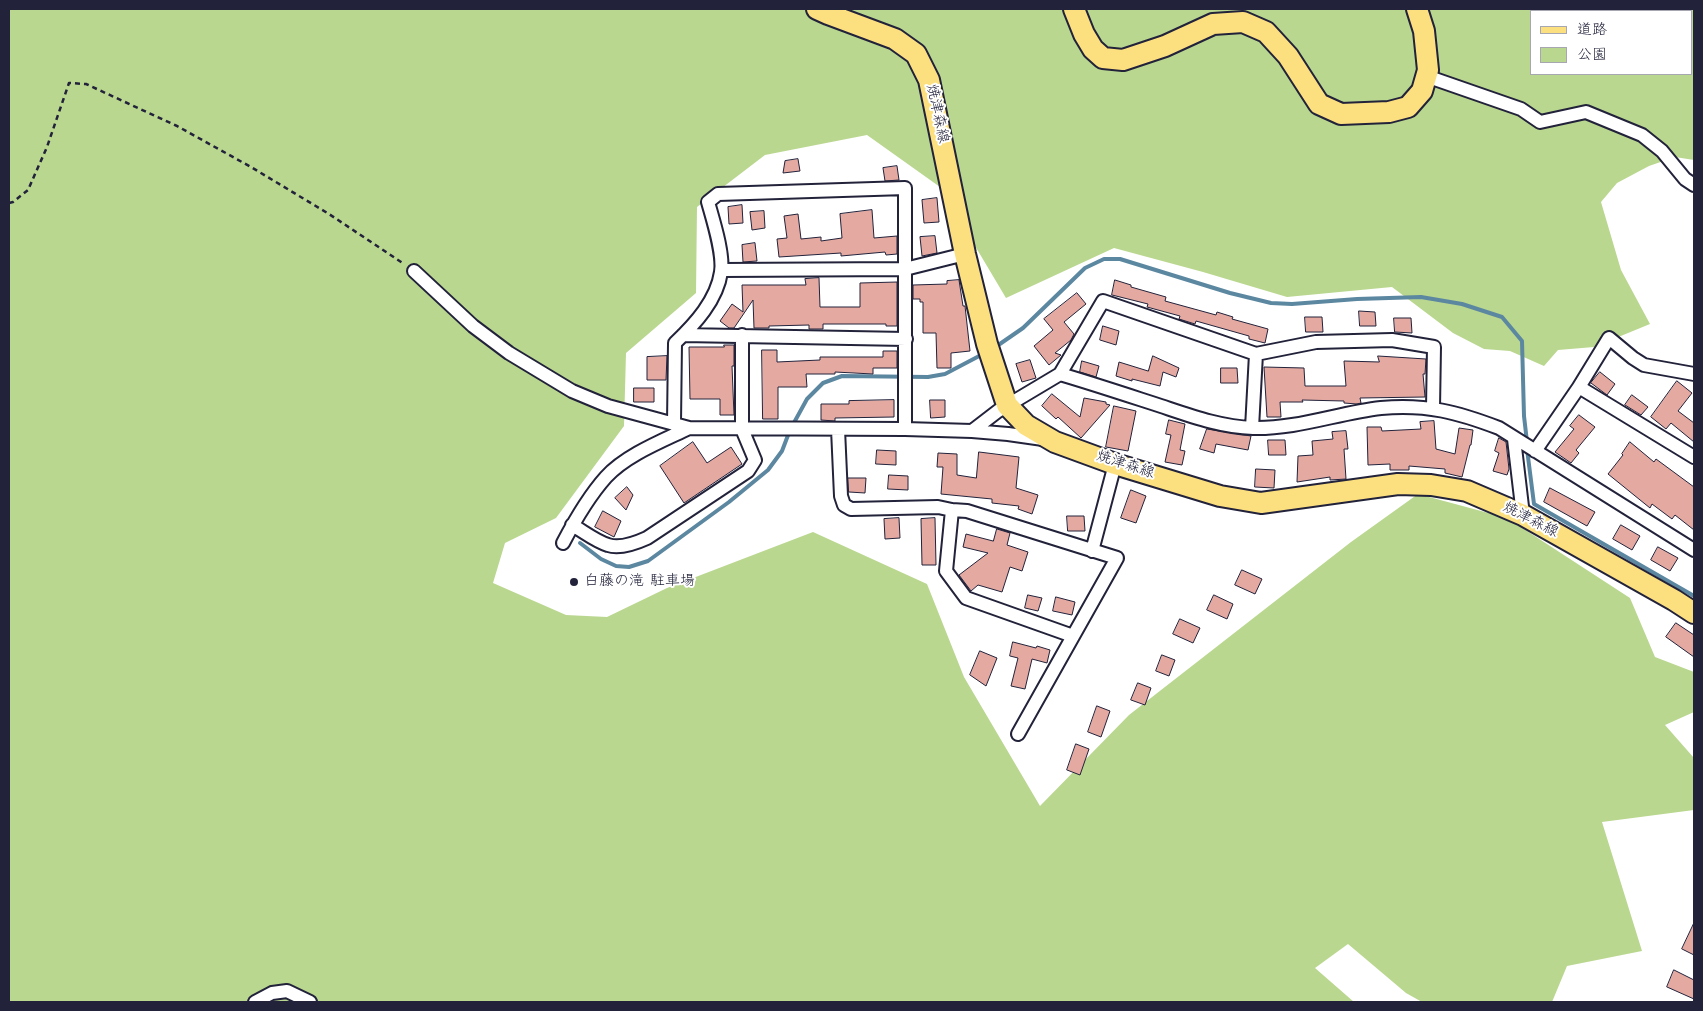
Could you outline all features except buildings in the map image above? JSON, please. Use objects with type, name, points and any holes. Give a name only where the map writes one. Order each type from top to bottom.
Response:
[{"type":"main road","name":"焼津森線","points":[[817,9],[895,38],[916,54],[929,80],[965,254],[990,352],[1008,405],[1026,425],[1055,442],[1115,464],[1220,496],[1261,503],[1398,484],[1431,484],[1467,490],[1523,516],[1674,600],[1694,614]]},
{"type":"main road","points":[[1074,9],[1092,49],[1103,58],[1123,60],[1166,46],[1213,24],[1243,22],[1266,32],[1288,56],[1319,104],[1341,114],[1390,112],[1408,107],[1422,91],[1428,70],[1424,31],[1418,9]]},
{"type":"street","points":[[1426,76],[1521,109],[1540,122],[1586,112],[1642,135],[1662,151],[1685,179],[1694,185]]},
{"type":"street","points":[[674,423],[675,343],[711,302],[722,270],[718,238],[708,202],[718,194],[905,188],[906,369],[904,429]]},
{"type":"street","points":[[722,270],[905,269],[965,254]]},
{"type":"street","points":[[414,271],[473,326],[510,353],[572,391],[608,406],[689,428],[904,429],[1008,434],[1055,442]]},
{"type":"street","points":[[972,432],[1008,405],[1060,374],[1103,301],[1256,354],[1316,342],[1392,340],[1434,346],[1433,408]]},
{"type":"street","points":[[683,335],[906,339]]},
{"type":"street","points":[[572,525],[608,545],[629,544],[647,538],[748,472],[754,460],[742,429],[742,335]]},
{"type":"street","points":[[1534,451],[1579,387],[1609,338],[1644,365],[1694,374]]},
{"type":"street","points":[[1252,428],[1256,354]]},
{"type":"street","points":[[1060,374],[1198,418],[1224,425],[1252,428],[1284,427],[1379,409],[1405,407],[1433,408],[1470,417],[1499,428],[1694,550]]},
{"type":"street","points":[[1579,387],[1694,457]]},
{"type":"street","points":[[563,542],[572,525],[606,476],[630,458],[689,428]]},
{"type":"street","points":[[838,429],[841,496],[844,505],[851,509],[938,507],[968,511],[1117,558],[1018,734]]},
{"type":"street","points":[[1514,439],[1523,516]]},
{"type":"street","points":[[1092,551],[1115,464]]},
{"type":"street","points":[[952,510],[946,571],[966,598],[1073,636]]},
{"type":"street","points":[[255,1002],[272,993],[287,991],[310,1002]]},
{"type":"path","points":[[9,203],[28,190],[47,147],[69,83],[86,84],[177,126],[252,167],[329,214],[414,271]]},
{"type":"green space","points":[[9,9],[1694,9],[1694,160],[1675,157],[1649,166],[1617,183],[1601,202],[1621,270],[1650,324],[1594,347],[1558,350],[1544,366],[1510,351],[1484,349],[1453,333],[1392,287],[1287,297],[1114,248],[1006,298],[940,187],[867,135],[765,155],[697,207],[696,293],[626,353],[624,426],[556,518],[505,543],[493,583],[566,615],[607,617],[667,588],[813,532],[927,584],[964,677],[1040,806],[1129,715],[1351,542],[1418,494],[1507,518],[1630,598],[1655,657],[1694,672],[1694,712],[1665,725],[1694,758],[1694,810],[1602,822],[1642,951],[1567,966],[1552,1002],[1422,1002],[1406,993],[1348,944],[1315,968],[1354,1002],[9,1002]]},
{"type":"waterway","points":[[994,348],[1023,328],[1085,268],[1104,259],[1120,259],[1230,293],[1271,303],[1292,304],[1421,297],[1462,304],[1502,317],[1522,341],[1524,416],[1527,442]]},
{"type":"waterway","points":[[580,543],[601,559],[616,566],[629,567],[648,561],[729,502],[768,470],[782,451],[790,430],[807,399],[823,383],[842,376],[928,377],[945,374],[983,354]]},
{"type":"waterway","points":[[1527,449],[1534,504],[1694,596]]},
{"type":"place","name":"白藤の滝 駐車場","points":[[574,582]]}]
